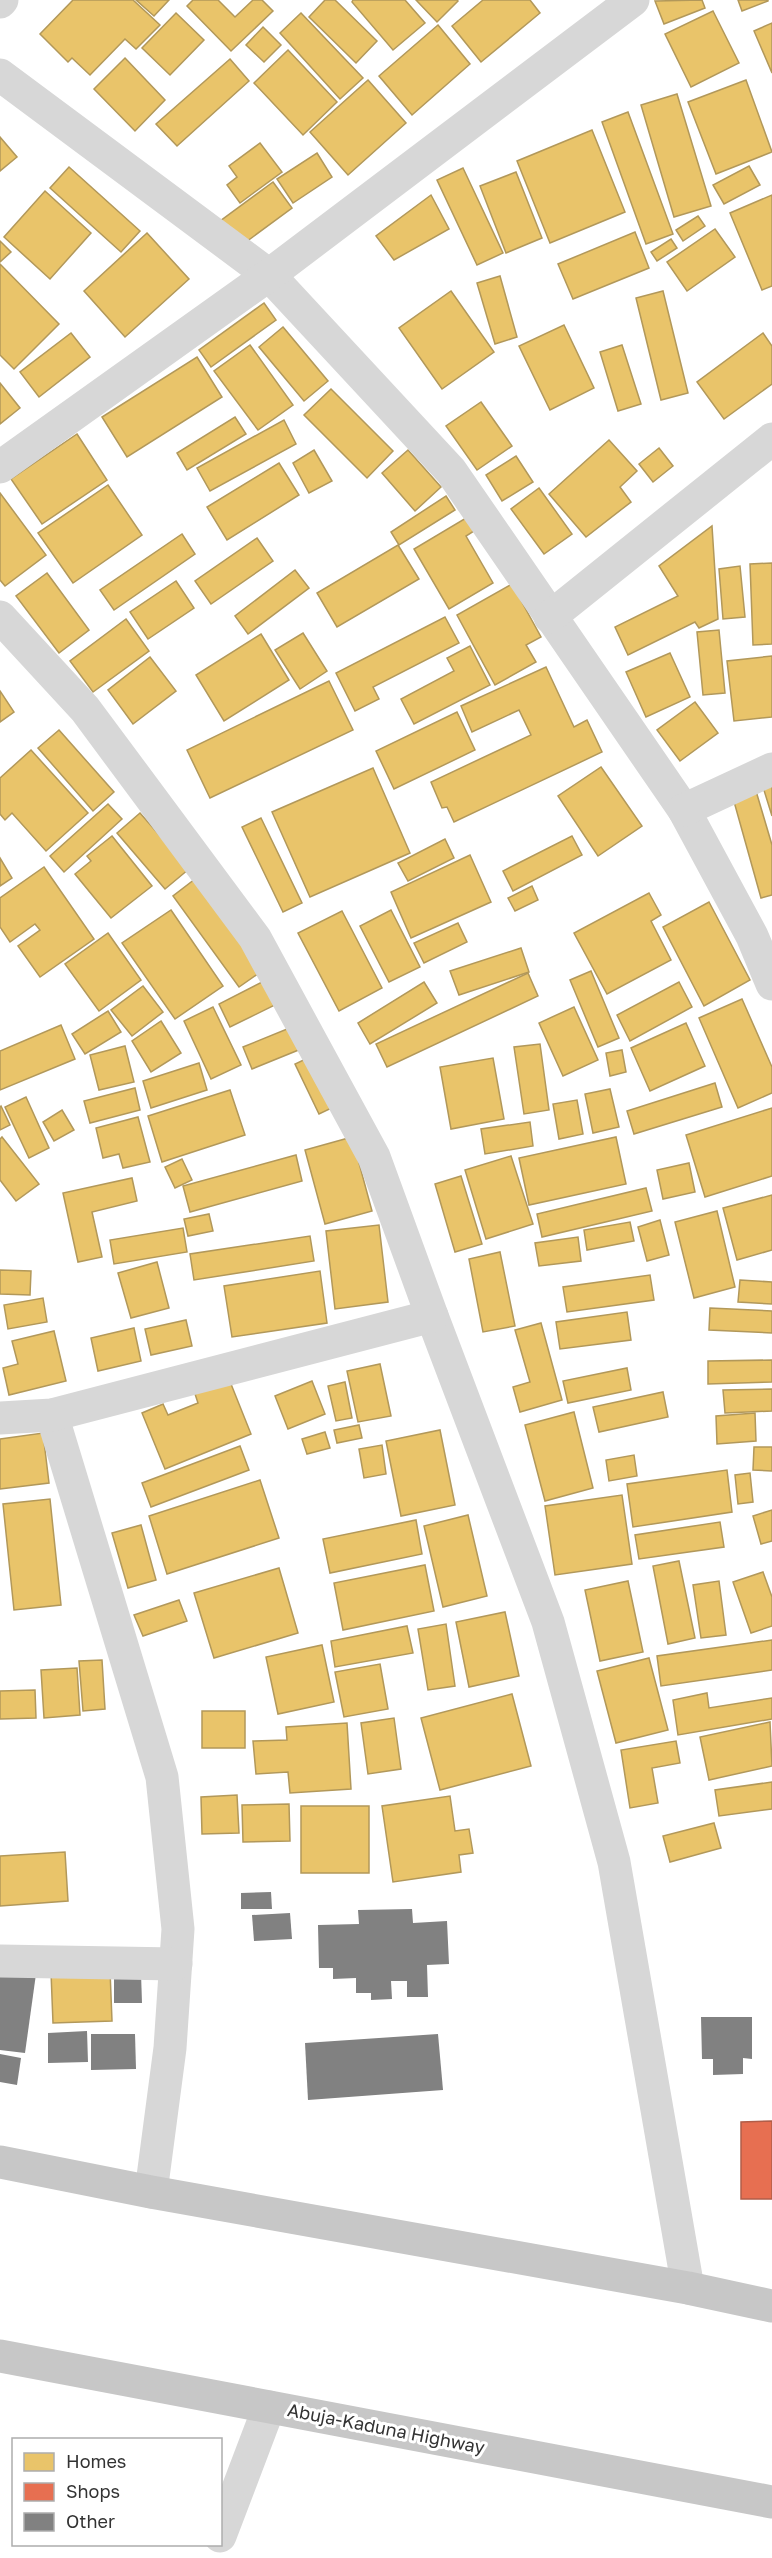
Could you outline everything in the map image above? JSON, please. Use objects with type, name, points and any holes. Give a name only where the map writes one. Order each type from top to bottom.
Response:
[{"type":"highway","points":[[0,2162],[151,2192],[687,2288],[772,2306]]},
{"type":"highway","name":"Abuja-Kaduna Highway","points":[[0,2356],[772,2502]]},
{"type":"street","points":[[0,466],[269,275],[633,0]]},
{"type":"street","points":[[0,75],[269,275],[451,471],[684,810],[752,936],[772,984]]},
{"type":"street","points":[[550,617],[772,439]]},
{"type":"street","points":[[0,618],[85,709],[255,938],[374,1157],[548,1622],[614,1862],[687,2288]]},
{"type":"street","points":[[684,810],[772,769]]},
{"type":"street","points":[[0,1418],[52,1415],[432,1316]]},
{"type":"street","points":[[52,1415],[162,1777],[178,1929],[170,2048],[151,2192]]},
{"type":"street","points":[[0,1961],[176,1964]]},
{"type":"street","points":[[222,2531],[269,2408]]},
{"type":"building: Homes","points":[[73,0],[133,0],[160,25],[136,49],[125,39],[90,75],[72,58],[68,62],[40,34]]},
{"type":"building: Homes","points":[[136,0],[169,0],[154,16]]},
{"type":"building: Homes","points":[[193,0],[218,0],[235,17],[253,0],[262,0],[273,11],[231,51],[187,6]]},
{"type":"building: Homes","points":[[325,0],[335,0],[377,41],[356,63],[309,17]]},
{"type":"building: Homes","points":[[353,0],[405,0],[425,23],[393,50],[352,2]]},
{"type":"building: Homes","points":[[416,0],[457,0],[458,1],[437,22]]},
{"type":"building: Homes","points":[[483,0],[530,0],[540,13],[481,62],[452,26]]},
{"type":"building: Homes","points":[[702,0],[705,8],[664,24],[655,1]]},
{"type":"building: Homes","points":[[738,0],[768,0],[768,1],[742,11]]},
{"type":"building: Homes","points":[[713,11],[739,63],[691,87],[665,34]]},
{"type":"building: Homes","points":[[176,13],[204,40],[170,75],[142,48]]},
{"type":"building: Homes","points":[[301,13],[363,78],[340,99],[280,33]]},
{"type":"building: Homes","points":[[772,23],[772,73],[754,31]]},
{"type":"building: Homes","points":[[438,25],[470,64],[412,115],[379,76]]},
{"type":"building: Homes","points":[[263,27],[281,45],[264,62],[246,45]]},
{"type":"building: Homes","points":[[288,50],[337,102],[303,135],[254,83]]},
{"type":"building: Homes","points":[[125,58],[165,100],[135,131],[94,89]]},
{"type":"building: Homes","points":[[230,59],[249,81],[177,146],[156,124]]},
{"type":"building: Homes","points":[[368,80],[406,123],[348,175],[310,132]]},
{"type":"building: Homes","points":[[746,80],[772,152],[716,174],[688,102]]},
{"type":"building: Homes","points":[[677,94],[711,206],[674,217],[641,105]]},
{"type":"building: Homes","points":[[628,112],[673,234],[646,244],[602,122]]},
{"type":"building: Homes","points":[[592,130],[625,212],[550,243],[517,161]]},
{"type":"building: Homes","points":[[0,137],[17,157],[0,171]]},
{"type":"building: Homes","points":[[260,143],[282,172],[240,203],[227,185],[237,177],[229,166]]},
{"type":"building: Homes","points":[[317,153],[332,177],[293,203],[277,179]]},
{"type":"building: Homes","points":[[749,166],[760,185],[724,204],[713,185]]},
{"type":"building: Homes","points":[[69,167],[140,231],[121,252],[50,188]]},
{"type":"building: Homes","points":[[463,168],[503,253],[477,265],[437,180]]},
{"type":"building: Homes","points":[[516,172],[542,238],[506,253],[480,186]]},
{"type":"building: Homes","points":[[273,182],[292,208],[231,253],[212,227]]},
{"type":"building: Homes","points":[[45,191],[91,233],[50,279],[4,237]]},
{"type":"building: Homes","points":[[431,195],[449,229],[394,260],[376,236]]},
{"type":"building: Homes","points":[[772,195],[772,286],[762,290],[730,213]]},
{"type":"building: Homes","points":[[698,216],[705,226],[683,241],[676,230]]},
{"type":"building: Homes","points":[[715,229],[735,257],[687,291],[667,262]]},
{"type":"building: Homes","points":[[635,232],[649,268],[573,299],[558,264]]},
{"type":"building: Homes","points":[[147,233],[189,279],[125,337],[84,291]]},
{"type":"building: Homes","points":[[671,239],[677,248],[657,261],[651,252]]},
{"type":"building: Homes","points":[[0,241],[11,252],[0,262]]},
{"type":"building: Homes","points":[[0,264],[59,324],[14,369],[0,355]]},
{"type":"building: Homes","points":[[500,276],[517,337],[495,344],[477,283]]},
{"type":"building: Homes","points":[[451,291],[494,352],[442,389],[399,328]]},
{"type":"building: Homes","points":[[663,291],[688,393],[661,400],[636,298]]},
{"type":"building: Homes","points":[[264,303],[276,320],[211,367],[199,350]]},
{"type":"building: Homes","points":[[564,325],[594,388],[550,410],[519,346]]},
{"type":"building: Homes","points":[[283,327],[328,381],[304,401],[259,347]]},
{"type":"building: Homes","points":[[71,333],[90,357],[39,397],[20,372]]},
{"type":"building: Homes","points":[[763,333],[772,346],[772,384],[724,419],[697,382]]},
{"type":"building: Homes","points":[[250,345],[293,405],[258,430],[214,371]]},
{"type":"building: Homes","points":[[622,345],[641,404],[618,411],[600,352]]},
{"type":"building: Homes","points":[[197,357],[222,397],[127,457],[102,417]]},
{"type":"building: Homes","points":[[0,383],[20,408],[0,424]]},
{"type":"building: Homes","points":[[331,389],[393,451],[367,478],[304,415]]},
{"type":"building: Homes","points":[[481,402],[512,446],[477,470],[446,426]]},
{"type":"building: Homes","points":[[235,417],[246,434],[187,470],[177,453]]},
{"type":"building: Homes","points":[[284,420],[296,444],[210,491],[197,468]]},
{"type":"building: Homes","points":[[77,434],[107,480],[42,524],[11,479]]},
{"type":"building: Homes","points":[[609,440],[637,471],[620,487],[631,502],[586,537],[549,494]]},
{"type":"building: Homes","points":[[659,448],[673,466],[653,482],[639,464]]},
{"type":"building: Homes","points":[[314,450],[332,481],[309,493],[293,463]]},
{"type":"building: Homes","points":[[408,450],[441,487],[415,511],[382,473]]},
{"type":"building: Homes","points":[[516,456],[533,482],[502,501],[486,475]]},
{"type":"building: Homes","points":[[279,463],[299,495],[227,540],[207,507]]},
{"type":"building: Homes","points":[[108,485],[142,535],[73,583],[38,533]]},
{"type":"building: Homes","points":[[539,488],[572,534],[544,554],[511,509]]},
{"type":"building: Homes","points":[[0,493],[46,555],[5,586],[0,580]]},
{"type":"building: Homes","points":[[446,496],[455,510],[399,545],[391,532]]},
{"type":"building: Homes","points":[[466,518],[474,531],[466,536],[493,583],[449,609],[414,549]]},
{"type":"building: Homes","points":[[712,526],[718,619],[699,628],[695,622],[628,655],[615,627],[678,596],[659,566]]},
{"type":"building: Homes","points":[[182,534],[195,554],[114,610],[100,590]]},
{"type":"building: Homes","points":[[257,538],[273,561],[211,604],[195,581]]},
{"type":"building: Homes","points":[[398,545],[419,579],[337,627],[317,593]]},
{"type":"building: Homes","points":[[772,563],[772,644],[753,645],[750,564]]},
{"type":"building: Homes","points":[[740,566],[745,617],[723,619],[719,569]]},
{"type":"building: Homes","points":[[295,570],[309,588],[248,634],[235,616]]},
{"type":"building: Homes","points":[[47,573],[89,630],[59,653],[16,596]]},
{"type":"building: Homes","points":[[176,581],[194,608],[148,639],[130,612]]},
{"type":"building: Homes","points":[[512,584],[541,637],[526,645],[536,662],[495,685],[457,615]]},
{"type":"building: Homes","points":[[445,617],[459,643],[373,687],[379,699],[355,711],[336,673]]},
{"type":"building: Homes","points":[[126,619],[149,651],[93,692],[70,661]]},
{"type":"building: Homes","points":[[719,630],[725,693],[703,695],[697,632]]},
{"type":"building: Homes","points":[[303,633],[327,671],[300,689],[275,650]]},
{"type":"building: Homes","points":[[261,634],[289,680],[224,721],[196,675]]},
{"type":"building: Homes","points":[[470,646],[490,685],[414,724],[401,699],[454,671],[447,658]]},
{"type":"building: Homes","points":[[670,653],[690,697],[646,717],[626,672]]},
{"type":"building: Homes","points":[[772,656],[772,717],[734,721],[727,661]]},
{"type":"building: Homes","points":[[150,657],[176,691],[133,724],[108,690]]},
{"type":"building: Homes","points":[[546,667],[574,727],[587,720],[602,752],[454,822],[447,807],[442,808],[431,782],[531,735],[519,710],[472,732],[461,706]]},
{"type":"building: Homes","points":[[329,681],[353,730],[210,798],[187,750]]},
{"type":"building: Homes","points":[[0,691],[14,712],[0,722]]},
{"type":"building: Homes","points":[[695,702],[718,733],[680,761],[657,730]]},
{"type":"building: Homes","points":[[457,712],[475,750],[394,789],[376,751]]},
{"type":"building: Homes","points":[[59,730],[114,792],[93,811],[38,748]]},
{"type":"building: Homes","points":[[31,750],[88,813],[46,851],[12,813],[5,820],[0,814],[0,778]]},
{"type":"building: Homes","points":[[601,767],[642,826],[598,856],[558,796]]},
{"type":"building: Homes","points":[[373,768],[410,853],[310,897],[272,812]]},
{"type":"building: Homes","points":[[772,784],[772,816],[763,787]]},
{"type":"building: Homes","points":[[756,791],[772,845],[772,895],[761,898],[733,798]]},
{"type":"building: Homes","points":[[108,804],[122,819],[64,872],[50,856]]},
{"type":"building: Homes","points":[[140,813],[189,869],[165,889],[117,833]]},
{"type":"building: Homes","points":[[261,818],[302,903],[283,912],[242,827]]},
{"type":"building: Homes","points":[[112,836],[152,886],[111,918],[75,874],[91,861],[87,856]]},
{"type":"building: Homes","points":[[572,836],[582,855],[513,891],[503,871]]},
{"type":"building: Homes","points":[[445,839],[454,858],[408,881],[398,863]]},
{"type":"building: Homes","points":[[470,855],[491,902],[411,938],[391,892]]},
{"type":"building: Homes","points":[[0,858],[12,878],[0,886]]},
{"type":"building: Homes","points":[[44,867],[94,939],[40,977],[18,946],[40,930],[35,924],[10,942],[0,927],[0,898]]},
{"type":"building: Homes","points":[[195,879],[262,971],[239,987],[173,896]]},
{"type":"building: Homes","points":[[532,886],[538,900],[515,911],[508,898]]},
{"type":"building: Homes","points":[[649,893],[661,915],[651,921],[671,960],[607,994],[574,933]]},
{"type":"building: Homes","points":[[709,902],[750,980],[704,1006],[663,927]]},
{"type":"building: Homes","points":[[171,910],[223,986],[175,1019],[122,943]]},
{"type":"building: Homes","points":[[391,910],[420,967],[389,982],[360,926]]},
{"type":"building: Homes","points":[[342,911],[382,988],[339,1011],[298,933]]},
{"type":"building: Homes","points":[[458,923],[467,942],[424,963],[414,943]]},
{"type":"building: Homes","points":[[108,933],[141,980],[99,1011],[65,964]]},
{"type":"building: Homes","points":[[521,948],[529,972],[459,995],[450,971]]},
{"type":"building: Homes","points":[[591,971],[619,1038],[598,1047],[570,980]]},
{"type":"building: Homes","points":[[528,973],[538,996],[387,1067],[376,1044]]},
{"type":"building: Homes","points":[[268,979],[279,1003],[230,1027],[219,1004]]},
{"type":"building: Homes","points":[[424,982],[437,1003],[370,1044],[358,1023]]},
{"type":"building: Homes","points":[[679,982],[692,1007],[630,1041],[617,1015]]},
{"type":"building: Homes","points":[[143,986],[163,1012],[132,1036],[111,1010]]},
{"type":"building: Homes","points":[[742,999],[772,1067],[772,1093],[738,1108],[699,1018]]},
{"type":"building: Homes","points":[[213,1007],[241,1065],[211,1079],[184,1021]]},
{"type":"building: Homes","points":[[574,1007],[598,1060],[563,1076],[539,1023]]},
{"type":"building: Homes","points":[[108,1011],[121,1032],[85,1054],[72,1034]]},
{"type":"building: Homes","points":[[161,1021],[181,1053],[151,1072],[132,1041]]},
{"type":"building: Homes","points":[[686,1023],[705,1066],[650,1091],[631,1048]]},
{"type":"building: Homes","points":[[61,1025],[75,1059],[0,1090],[0,1051]]},
{"type":"building: Homes","points":[[292,1027],[301,1049],[252,1069],[243,1047]]},
{"type":"building: Homes","points":[[540,1044],[549,1110],[524,1114],[514,1047]]},
{"type":"building: Homes","points":[[125,1046],[134,1082],[99,1090],[90,1055]]},
{"type":"building: Homes","points":[[622,1050],[626,1072],[610,1076],[606,1053]]},
{"type":"building: Homes","points":[[314,1055],[338,1105],[319,1114],[295,1064]]},
{"type":"building: Homes","points":[[493,1058],[504,1119],[451,1129],[440,1067]]},
{"type":"building: Homes","points":[[199,1063],[207,1090],[151,1108],[143,1081]]},
{"type":"building: Homes","points":[[715,1083],[722,1107],[634,1134],[627,1111]]},
{"type":"building: Homes","points":[[135,1088],[140,1110],[90,1123],[84,1101]]},
{"type":"building: Homes","points":[[610,1089],[619,1127],[593,1133],[585,1094]]},
{"type":"building: Homes","points":[[230,1090],[245,1135],[162,1162],[148,1116]]},
{"type":"building: Homes","points":[[26,1097],[49,1148],[29,1158],[5,1107]]},
{"type":"building: Homes","points":[[577,1100],[583,1134],[559,1139],[553,1104]]},
{"type":"building: Homes","points":[[0,1107],[10,1125],[0,1130]]},
{"type":"building: Homes","points":[[772,1108],[772,1176],[705,1197],[686,1135]]},
{"type":"building: Homes","points":[[62,1110],[74,1130],[54,1141],[43,1122]]},
{"type":"building: Homes","points":[[138,1117],[150,1162],[123,1168],[119,1154],[103,1158],[96,1128]]},
{"type":"building: Homes","points":[[530,1122],[533,1146],[485,1154],[481,1129]]},
{"type":"building: Homes","points":[[2,1137],[39,1184],[16,1201],[0,1180],[0,1139]]},
{"type":"building: Homes","points":[[352,1137],[372,1211],[325,1224],[305,1150]]},
{"type":"building: Homes","points":[[616,1137],[626,1184],[529,1205],[519,1158]]},
{"type":"building: Homes","points":[[296,1155],[302,1181],[190,1212],[183,1186]]},
{"type":"building: Homes","points":[[511,1156],[533,1224],[486,1239],[465,1170]]},
{"type":"building: Homes","points":[[182,1159],[192,1180],[175,1188],[165,1167]]},
{"type":"building: Homes","points":[[689,1163],[695,1192],[663,1199],[657,1170]]},
{"type":"building: Homes","points":[[461,1176],[482,1244],[455,1252],[435,1184]]},
{"type":"building: Homes","points":[[132,1178],[137,1201],[92,1212],[102,1257],[78,1262],[63,1193]]},
{"type":"building: Homes","points":[[646,1188],[652,1211],[542,1237],[537,1214]]},
{"type":"building: Homes","points":[[772,1195],[772,1250],[737,1260],[723,1208]]},
{"type":"building: Homes","points":[[717,1211],[735,1287],[694,1298],[675,1222]]},
{"type":"building: Homes","points":[[209,1214],[213,1231],[188,1236],[184,1219]]},
{"type":"building: Homes","points":[[660,1220],[669,1255],[647,1261],[638,1227]]},
{"type":"building: Homes","points":[[630,1222],[634,1241],[587,1250],[584,1230]]},
{"type":"building: Homes","points":[[379,1225],[388,1302],[335,1309],[326,1231]]},
{"type":"building: Homes","points":[[183,1228],[187,1252],[114,1264],[110,1240]]},
{"type":"building: Homes","points":[[310,1236],[314,1261],[194,1280],[190,1254]]},
{"type":"building: Homes","points":[[578,1237],[581,1261],[539,1266],[535,1243]]},
{"type":"building: Homes","points":[[500,1252],[515,1326],[483,1332],[469,1259]]},
{"type":"building: Homes","points":[[157,1262],[169,1308],[131,1318],[118,1273]]},
{"type":"building: Homes","points":[[0,1270],[31,1271],[30,1295],[0,1294]]},
{"type":"building: Homes","points":[[320,1271],[327,1323],[232,1337],[224,1286]]},
{"type":"building: Homes","points":[[650,1275],[654,1300],[567,1312],[563,1287]]},
{"type":"building: Homes","points":[[740,1280],[772,1282],[772,1304],[738,1302]]},
{"type":"building: Homes","points":[[43,1298],[47,1322],[8,1329],[4,1305]]},
{"type":"building: Homes","points":[[710,1308],[772,1311],[772,1333],[709,1330]]},
{"type":"building: Homes","points":[[627,1312],[631,1340],[560,1349],[556,1322]]},
{"type":"building: Homes","points":[[186,1320],[192,1346],[151,1355],[145,1329]]},
{"type":"building: Homes","points":[[541,1323],[562,1400],[520,1412],[513,1387],[530,1382],[515,1330]]},
{"type":"building: Homes","points":[[134,1328],[141,1361],[98,1371],[91,1338]]},
{"type":"building: Homes","points":[[54,1331],[66,1381],[9,1395],[3,1368],[18,1364],[12,1341]]},
{"type":"building: Homes","points":[[772,1360],[772,1382],[708,1384],[708,1361]]},
{"type":"building: Homes","points":[[380,1364],[391,1416],[358,1422],[347,1371]]},
{"type":"building: Homes","points":[[627,1368],[631,1390],[568,1403],[563,1381]]},
{"type":"building: Homes","points":[[229,1379],[251,1434],[165,1469],[142,1413],[163,1404],[168,1415],[198,1403],[195,1394]]},
{"type":"building: Homes","points":[[312,1381],[325,1414],[288,1429],[275,1396]]},
{"type":"building: Homes","points":[[345,1382],[352,1418],[336,1421],[328,1386]]},
{"type":"building: Homes","points":[[772,1389],[772,1411],[725,1413],[723,1390]]},
{"type":"building: Homes","points":[[663,1392],[668,1417],[599,1432],[593,1407]]},
{"type":"building: Homes","points":[[574,1412],[593,1488],[545,1501],[525,1425]]},
{"type":"building: Homes","points":[[755,1413],[756,1441],[717,1444],[716,1416]]},
{"type":"building: Homes","points":[[359,1425],[362,1438],[337,1443],[334,1430]]},
{"type":"building: Homes","points":[[440,1430],[455,1505],[401,1516],[386,1441]]},
{"type":"building: Homes","points":[[325,1432],[330,1448],[307,1454],[302,1439]]},
{"type":"building: Homes","points":[[43,1433],[49,1483],[0,1489],[0,1439]]},
{"type":"building: Homes","points":[[382,1445],[386,1474],[364,1478],[359,1449]]},
{"type":"building: Homes","points":[[240,1446],[249,1470],[151,1507],[142,1483]]},
{"type":"building: Homes","points":[[754,1447],[772,1447],[772,1471],[753,1470]]},
{"type":"building: Homes","points":[[634,1455],[637,1476],[609,1481],[606,1460]]},
{"type":"building: Homes","points":[[727,1470],[732,1512],[633,1527],[627,1484]]},
{"type":"building: Homes","points":[[750,1473],[753,1502],[738,1504],[735,1475]]},
{"type":"building: Homes","points":[[260,1480],[279,1538],[167,1574],[149,1516]]},
{"type":"building: Homes","points":[[622,1495],[632,1564],[555,1575],[545,1506]]},
{"type":"building: Homes","points":[[50,1499],[61,1605],[14,1610],[3,1504]]},
{"type":"building: Homes","points":[[772,1510],[772,1541],[761,1544],[753,1516]]},
{"type":"building: Homes","points":[[468,1515],[487,1596],[443,1607],[424,1526]]},
{"type":"building: Homes","points":[[416,1520],[422,1554],[330,1573],[323,1539]]},
{"type":"building: Homes","points":[[720,1522],[724,1547],[639,1559],[635,1535]]},
{"type":"building: Homes","points":[[141,1525],[156,1580],[128,1588],[112,1533]]},
{"type":"building: Homes","points":[[679,1561],[695,1638],[668,1644],[653,1566]]},
{"type":"building: Homes","points":[[425,1565],[434,1611],[343,1630],[334,1583]]},
{"type":"building: Homes","points":[[279,1568],[298,1633],[214,1658],[194,1593]]},
{"type":"building: Homes","points":[[763,1572],[772,1597],[772,1626],[751,1633],[733,1582]]},
{"type":"building: Homes","points":[[628,1581],[643,1652],[600,1661],[585,1590]]},
{"type":"building: Homes","points":[[719,1581],[726,1635],[701,1638],[693,1585]]},
{"type":"building: Homes","points":[[179,1600],[187,1621],[143,1636],[134,1615]]},
{"type":"building: Homes","points":[[505,1612],[519,1676],[469,1687],[456,1622]]},
{"type":"building: Homes","points":[[446,1624],[455,1686],[428,1690],[418,1629]]},
{"type":"building: Homes","points":[[407,1626],[413,1653],[335,1667],[331,1641]]},
{"type":"building: Homes","points":[[772,1640],[772,1670],[661,1686],[657,1656]]},
{"type":"building: Homes","points":[[322,1645],[334,1702],[278,1714],[266,1657]]},
{"type":"building: Homes","points":[[649,1658],[668,1730],[616,1743],[597,1671]]},
{"type":"building: Homes","points":[[102,1660],[105,1709],[83,1711],[79,1661]]},
{"type":"building: Homes","points":[[380,1664],[388,1709],[344,1717],[335,1672]]},
{"type":"building: Homes","points":[[77,1668],[80,1715],[44,1718],[41,1670]]},
{"type":"building: Homes","points":[[35,1690],[36,1718],[0,1719],[0,1691]]},
{"type":"building: Homes","points":[[707,1693],[709,1708],[772,1698],[772,1719],[678,1735],[673,1700]]},
{"type":"building: Homes","points":[[512,1694],[531,1766],[440,1790],[421,1718]]},
{"type":"building: Homes","points":[[202,1711],[245,1711],[245,1748],[202,1748]]},
{"type":"building: Homes","points":[[394,1718],[401,1769],[368,1774],[361,1723]]},
{"type":"building: Homes","points":[[770,1722],[772,1766],[709,1780],[700,1737]]},
{"type":"building: Homes","points":[[347,1723],[351,1789],[290,1793],[288,1772],[256,1774],[253,1741],[287,1740],[286,1727]]},
{"type":"building: Homes","points":[[676,1741],[680,1763],[652,1768],[658,1803],[630,1808],[621,1750]]},
{"type":"building: Homes","points":[[772,1782],[772,1809],[719,1816],[715,1790]]},
{"type":"building: Homes","points":[[237,1795],[239,1833],[202,1834],[201,1797]]},
{"type":"building: Homes","points":[[450,1796],[455,1831],[469,1829],[473,1853],[459,1855],[461,1872],[393,1882],[382,1806]]},
{"type":"building: Homes","points":[[289,1804],[290,1841],[243,1842],[242,1805]]},
{"type":"building: Homes","points":[[301,1806],[369,1806],[369,1873],[301,1873]]},
{"type":"building: Homes","points":[[714,1823],[721,1848],[670,1862],[663,1836]]},
{"type":"building: Homes","points":[[65,1852],[68,1901],[0,1906],[0,1856]]},
{"type":"building: Homes","points":[[110,1970],[112,2021],[53,2023],[51,1972]]},
{"type":"building: Shops","points":[[772,2121],[772,2199],[741,2199],[741,2122]]},
{"type":"building: Other","points":[[271,1892],[272,1909],[241,1909],[241,1893]]},
{"type":"building: Other","points":[[412,1909],[413,1923],[447,1921],[449,1964],[427,1965],[428,1997],[407,1997],[407,1981],[391,1981],[392,1999],[371,2000],[371,1993],[356,1993],[356,1978],[333,1979],[333,1968],[319,1968],[318,1925],[359,1924],[358,1910]]},
{"type":"building: Other","points":[[290,1913],[292,1939],[254,1941],[252,1915]]},
{"type":"building: Other","points":[[0,1968],[36,1974],[25,2053],[0,2050]]},
{"type":"building: Other","points":[[141,1973],[142,2003],[114,2003],[114,1974]]},
{"type":"building: Other","points":[[701,2017],[752,2017],[752,2059],[743,2058],[743,2074],[713,2075],[713,2059],[702,2059]]},
{"type":"building: Other","points":[[87,2031],[88,2062],[48,2063],[48,2033]]},
{"type":"building: Other","points":[[91,2034],[135,2034],[136,2069],[91,2070]]},
{"type":"building: Other","points":[[438,2034],[443,2090],[308,2100],[305,2043]]},
{"type":"building: Other","points":[[0,2054],[21,2058],[17,2085],[0,2082]]}]
